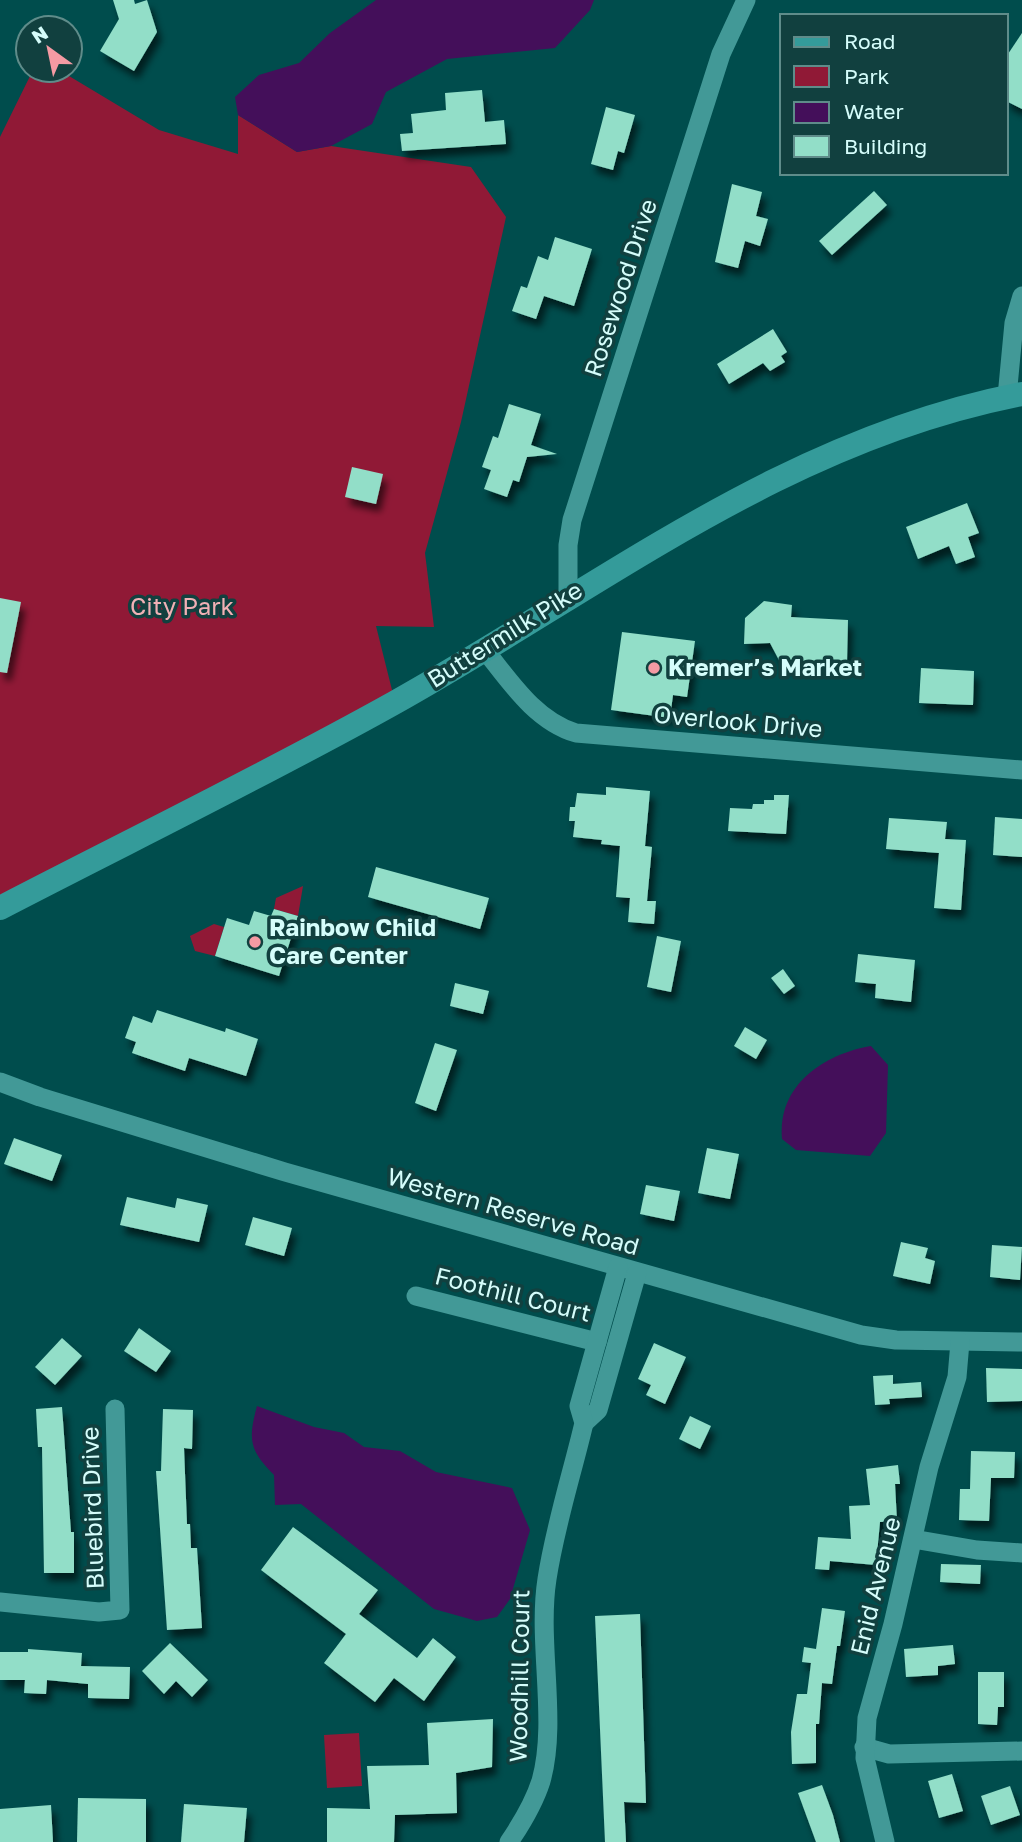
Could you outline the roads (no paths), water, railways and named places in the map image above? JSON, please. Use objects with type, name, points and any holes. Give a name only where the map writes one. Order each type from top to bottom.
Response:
[{"type":"main road","name":"Buttermilk Pike","points":[[0,908],[395,702],[689,524],[782,477],[864,441],[1014,396]]},
{"type":"street","name":"Rosewood Drive","points":[[568,596],[568,545],[572,520],[721,54],[746,0]]},
{"type":"street","points":[[1014,396],[1014,323],[1022,296]]},
{"type":"street","name":"Overlook Drive","points":[[484,649],[528,702],[554,724],[576,733],[1022,770]]},
{"type":"street","name":"Western Reserve Road","points":[[0,1082],[40,1097],[285,1172],[861,1335],[960,1342],[1022,1342]]},
{"type":"street","name":"Woodhill Court","points":[[509,1842],[525,1819],[541,1780],[547,1734],[544,1610],[547,1578],[584,1423],[579,1406],[618,1267]]},
{"type":"street","name":"Woodhill Court","points":[[584,1423],[598,1410],[637,1273]]},
{"type":"street","name":"Foothill Court","points":[[416,1296],[597,1342]]},
{"type":"street","name":"Enid Avenue","points":[[885,1842],[864,1747],[867,1718],[914,1539],[929,1467],[957,1377],[960,1342]]},
{"type":"street","name":"Bluebird Drive","points":[[0,1602],[99,1612],[120,1610],[115,1409]]},
{"type":"street","points":[[914,1539],[977,1550],[1022,1553]]},
{"type":"street","points":[[864,1747],[889,1754],[1022,1751]]},
{"type":"water","points":[[376,0],[594,0],[590,10],[555,48],[447,59],[386,92],[372,124],[331,146],[297,152],[238,115],[235,97],[259,75],[299,63],[330,33]]},
{"type":"water","points":[[871,1046],[888,1065],[886,1133],[870,1156],[796,1150],[782,1139],[782,1120],[787,1103],[807,1075],[837,1056]]},
{"type":"water","points":[[257,1406],[314,1427],[344,1433],[364,1447],[400,1451],[436,1472],[512,1488],[530,1530],[510,1599],[497,1617],[477,1621],[434,1609],[301,1504],[275,1505],[274,1475],[255,1451],[253,1444],[252,1427]]},
{"type":"place","name":"Kremer’s Market","points":[[654,668]]},
{"type":"place","name":"Rainbow Child Care Center","points":[[255,942]]},
{"type":"park label","name":"City Park","points":[[182,607]]}]
